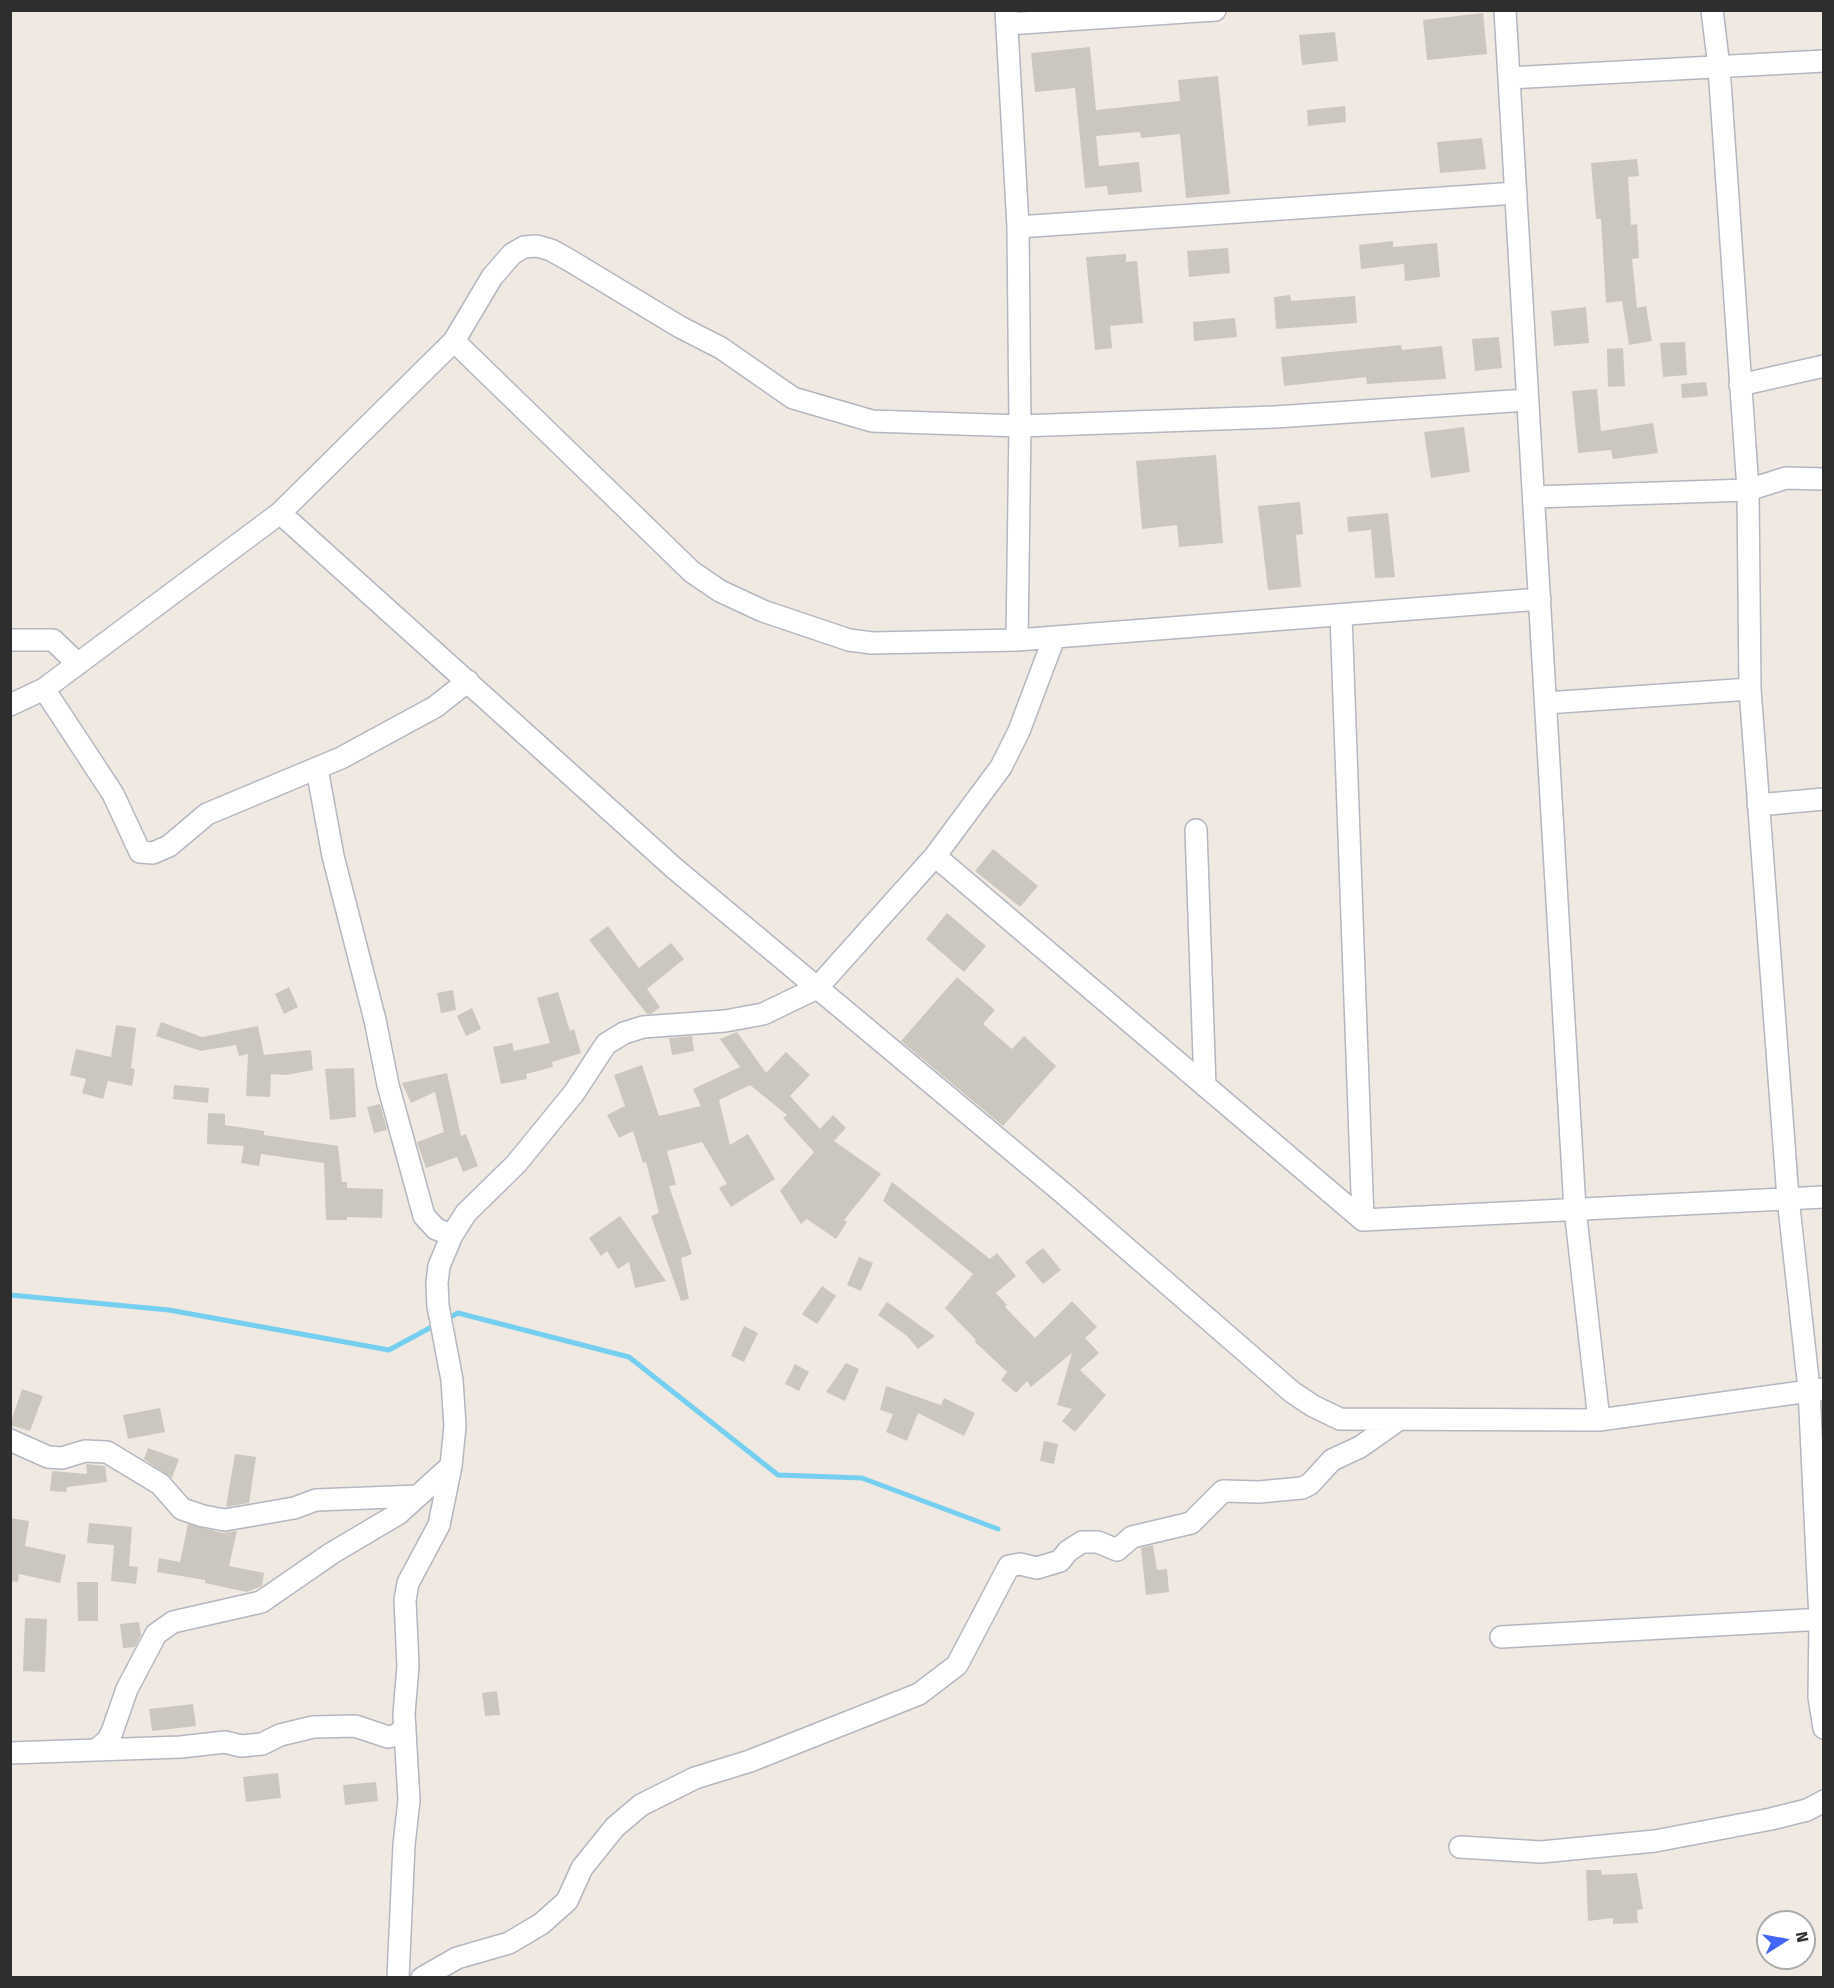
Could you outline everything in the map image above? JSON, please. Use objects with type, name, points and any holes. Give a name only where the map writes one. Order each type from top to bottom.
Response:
[{"type":"street","points":[[1017,640],[1020,426],[1018,226],[1007,17],[1215,10]]},
{"type":"street","points":[[1505,10],[1575,1209],[1599,1420]]},
{"type":"street","points":[[1712,10],[1719,67],[1748,490],[1750,689],[1758,805],[1788,1198],[1816,1389],[1822,1620],[1818,1657],[1824,1728]]},
{"type":"street","points":[[1509,78],[1824,61]]},
{"type":"street","points":[[1018,226],[1516,193]]},
{"type":"street","points":[[10,705],[45,689],[280,513],[454,341],[492,277],[512,254],[524,247],[537,246],[569,260],[680,327],[721,348],[793,398],[872,421],[1020,426],[1275,417],[1527,400]]},
{"type":"street","points":[[454,341],[692,572],[720,591],[763,611],[849,640],[872,643],[1054,638],[1540,599]]},
{"type":"street","points":[[1740,385],[1824,366]]},
{"type":"street","points":[[1534,497],[1748,490],[1786,478],[1824,479]]},
{"type":"street","points":[[280,513],[674,868],[1064,1193],[1292,1392],[1312,1406],[1340,1419],[1599,1420],[1816,1389]]},
{"type":"street","points":[[1341,615],[1363,1220]]},
{"type":"street","points":[[398,1977],[404,1845],[408,1826],[409,1800],[405,1727],[408,1666],[405,1600],[408,1582],[439,1525],[451,1466],[455,1426],[452,1380],[438,1306],[437,1283],[439,1266],[452,1235],[466,1213],[516,1164],[574,1093],[606,1044],[624,1033],[644,1027],[725,1021],[763,1014],[817,988],[935,856],[1001,767],[1019,731],[1054,638]]},
{"type":"street","points":[[10,640],[53,640],[78,664]]},
{"type":"street","points":[[45,689],[113,794],[140,852],[153,853],[169,846],[207,814],[317,769],[435,707],[468,681]]},
{"type":"street","points":[[1546,703],[1750,689]]},
{"type":"street","points":[[317,769],[341,889],[375,1020],[388,1085],[424,1216],[436,1229],[452,1235]]},
{"type":"street","points":[[1758,805],[1824,799]]},
{"type":"street","points":[[1196,830],[1205,1086]]},
{"type":"street","points":[[935,856],[1363,1220],[1824,1197]]},
{"type":"street","points":[[422,1977],[457,1958],[509,1942],[542,1924],[567,1900],[582,1868],[615,1827],[641,1805],[695,1778],[750,1761],[919,1694],[957,1665],[1009,1566],[1020,1564],[1037,1568],[1060,1561],[1068,1551],[1082,1542],[1098,1542],[1117,1550],[1132,1537],[1191,1523],[1223,1491],[1259,1492],[1302,1488],[1310,1484],[1332,1460],[1360,1447],[1396,1421]]},
{"type":"street","points":[[10,1440],[48,1457],[62,1458],[85,1451],[107,1452],[130,1469],[160,1484],[182,1509],[225,1520],[294,1508],[316,1500],[418,1496]]},
{"type":"street","points":[[97,1749],[107,1741],[112,1732],[128,1689],[156,1634],[173,1622],[261,1602],[332,1553],[382,1525],[451,1466]]},
{"type":"street","points":[[1501,1637],[1822,1620]]},
{"type":"street","points":[[10,1753],[181,1747],[225,1742],[240,1746],[262,1744],[280,1735],[313,1727],[355,1726],[388,1737],[397,1735],[405,1727]]},
{"type":"street","points":[[1460,1847],[1541,1852],[1655,1841],[1771,1819],[1807,1810],[1824,1801]]},
{"type":"building","points":[[1483,13],[1487,54],[1427,60],[1423,20]]},
{"type":"building","points":[[1335,32],[1338,61],[1302,65],[1299,35]]},
{"type":"building","points":[[1090,47],[1096,110],[1180,101],[1178,80],[1218,76],[1230,194],[1186,198],[1180,134],[1141,138],[1140,132],[1096,136],[1099,166],[1139,162],[1142,192],[1108,195],[1107,186],[1085,188],[1075,88],[1035,92],[1031,53]]},
{"type":"building","points":[[1345,106],[1346,122],[1308,126],[1307,110]]},
{"type":"building","points":[[1482,138],[1486,169],[1440,173],[1437,142]]},
{"type":"building","points":[[1637,159],[1639,176],[1628,177],[1631,225],[1637,224],[1639,258],[1632,259],[1637,308],[1646,306],[1652,341],[1629,345],[1622,301],[1606,303],[1601,219],[1596,219],[1591,163]]},
{"type":"building","points":[[1393,241],[1393,247],[1437,243],[1440,277],[1405,281],[1404,264],[1361,269],[1359,245]]},
{"type":"building","points":[[1228,248],[1230,273],[1189,277],[1187,251]]},
{"type":"building","points":[[1126,254],[1126,262],[1137,261],[1143,323],[1110,326],[1112,348],[1095,350],[1086,257]]},
{"type":"building","points":[[1290,295],[1291,301],[1355,296],[1357,323],[1276,329],[1274,297]]},
{"type":"building","points":[[1586,307],[1589,343],[1554,346],[1551,311]]},
{"type":"building","points":[[1235,318],[1237,337],[1194,341],[1193,322]]},
{"type":"building","points":[[1499,337],[1502,368],[1475,371],[1472,339]]},
{"type":"building","points":[[1685,342],[1687,375],[1663,377],[1660,343]]},
{"type":"building","points":[[1401,345],[1402,350],[1442,346],[1446,379],[1367,384],[1366,377],[1284,386],[1281,357]]},
{"type":"building","points":[[1623,348],[1625,386],[1608,387],[1607,349]]},
{"type":"building","points":[[1706,382],[1708,396],[1682,398],[1681,384]]},
{"type":"building","points":[[1597,389],[1601,431],[1653,423],[1658,453],[1613,459],[1611,450],[1578,453],[1572,391]]},
{"type":"building","points":[[1464,427],[1470,472],[1431,478],[1424,432]]},
{"type":"building","points":[[1216,455],[1223,543],[1179,547],[1177,525],[1142,529],[1136,461]]},
{"type":"building","points":[[1300,502],[1303,534],[1296,535],[1301,587],[1268,590],[1258,506]]},
{"type":"building","points":[[1388,513],[1395,577],[1375,578],[1371,530],[1348,532],[1347,517]]},
{"type":"building","points":[[993,849],[1038,886],[1020,907],[975,871]]},
{"type":"building","points":[[947,913],[986,946],[964,972],[926,939]]},
{"type":"building","points":[[608,926],[639,968],[671,943],[684,959],[647,989],[660,1007],[651,1014],[647,1014],[589,940]]},
{"type":"building","points":[[957,977],[995,1010],[983,1024],[1012,1049],[1024,1036],[1056,1066],[1003,1126],[901,1041]]},
{"type":"building","points":[[289,987],[298,1007],[284,1014],[275,994]]},
{"type":"building","points":[[453,990],[456,1010],[441,1013],[437,993]]},
{"type":"building","points":[[558,992],[570,1031],[574,1029],[581,1053],[552,1062],[553,1067],[526,1074],[527,1079],[501,1084],[493,1047],[512,1043],[514,1051],[550,1043],[537,998]]},
{"type":"building","points":[[472,1008],[481,1029],[466,1036],[457,1016]]},
{"type":"building","points":[[161,1022],[202,1037],[258,1026],[264,1055],[311,1050],[313,1070],[286,1075],[271,1074],[270,1097],[246,1096],[248,1054],[239,1056],[236,1045],[201,1051],[156,1036]]},
{"type":"building","points":[[116,1025],[136,1028],[131,1068],[135,1069],[132,1086],[108,1081],[103,1099],[82,1093],[86,1079],[70,1075],[76,1049],[111,1057]]},
{"type":"building","points":[[737,1032],[766,1073],[786,1052],[810,1075],[790,1096],[820,1129],[833,1115],[846,1128],[834,1141],[881,1174],[844,1220],[847,1222],[836,1239],[807,1219],[801,1224],[780,1191],[814,1152],[783,1118],[787,1115],[750,1085],[719,1100],[730,1145],[748,1134],[775,1179],[731,1207],[719,1188],[727,1184],[702,1142],[667,1151],[676,1185],[669,1186],[692,1254],[681,1258],[689,1299],[681,1301],[651,1216],[659,1213],[646,1162],[643,1163],[633,1131],[619,1138],[607,1115],[625,1106],[614,1075],[642,1065],[659,1116],[701,1106],[693,1089],[740,1067],[720,1039]]},
{"type":"building","points":[[692,1036],[694,1051],[672,1055],[669,1038]]},
{"type":"building","points":[[354,1068],[356,1117],[330,1120],[325,1069]]},
{"type":"building","points":[[447,1073],[461,1136],[466,1134],[478,1166],[463,1172],[457,1157],[426,1168],[417,1142],[444,1132],[435,1092],[411,1103],[402,1083]]},
{"type":"building","points":[[174,1085],[209,1088],[208,1103],[173,1099]]},
{"type":"building","points":[[380,1104],[387,1130],[374,1133],[367,1107]]},
{"type":"building","points":[[208,1113],[225,1114],[225,1125],[264,1131],[264,1135],[338,1146],[342,1182],[347,1182],[347,1188],[383,1189],[382,1218],[347,1217],[347,1220],[326,1220],[324,1163],[261,1154],[259,1166],[241,1163],[244,1146],[207,1144]]},
{"type":"building","points":[[892,1182],[990,1259],[997,1253],[1016,1276],[996,1293],[1007,1305],[1005,1307],[1035,1338],[1072,1301],[1097,1327],[1085,1338],[1099,1353],[1080,1370],[1106,1395],[1075,1432],[1062,1421],[1072,1409],[1057,1405],[1072,1353],[1031,1387],[1027,1381],[1016,1393],[1001,1380],[1007,1372],[974,1341],[976,1340],[945,1308],[973,1274],[883,1201]]},
{"type":"building","points":[[620,1216],[666,1281],[635,1288],[629,1262],[618,1269],[607,1251],[601,1256],[589,1238]]},
{"type":"building","points":[[1043,1248],[1061,1270],[1043,1284],[1025,1262]]},
{"type":"building","points":[[859,1257],[873,1263],[861,1291],[847,1285]]},
{"type":"building","points":[[822,1286],[836,1296],[817,1324],[802,1314]]},
{"type":"building","points":[[887,1302],[935,1336],[918,1349],[907,1336],[878,1315]]},
{"type":"building","points":[[744,1326],[758,1333],[744,1362],[731,1356]]},
{"type":"building","points":[[846,1363],[859,1369],[845,1401],[826,1392]]},
{"type":"building","points":[[795,1364],[809,1372],[799,1391],[785,1384]]},
{"type":"building","points":[[886,1386],[941,1405],[944,1398],[975,1413],[964,1436],[918,1413],[907,1441],[886,1432],[893,1414],[880,1410]]},
{"type":"building","points":[[22,1389],[43,1396],[30,1431],[10,1425]]},
{"type":"building","points":[[160,1408],[165,1432],[128,1439],[123,1415]]},
{"type":"building","points":[[1044,1441],[1058,1444],[1054,1464],[1040,1461]]},
{"type":"building","points":[[148,1448],[179,1459],[172,1478],[144,1459]]},
{"type":"building","points":[[235,1454],[256,1457],[249,1503],[226,1507]]},
{"type":"building","points":[[86,1464],[105,1466],[107,1482],[67,1487],[66,1492],[50,1491],[52,1471],[87,1474]]},
{"type":"building","points":[[10,1518],[29,1521],[25,1546],[66,1555],[60,1583],[19,1574],[18,1582],[10,1581]]},
{"type":"building","points":[[89,1523],[132,1527],[129,1566],[138,1567],[136,1584],[111,1581],[114,1545],[87,1543]]},
{"type":"building","points":[[188,1524],[223,1533],[237,1531],[229,1566],[264,1573],[262,1586],[247,1592],[205,1583],[205,1580],[157,1572],[159,1558],[180,1562]]},
{"type":"building","points":[[1153,1545],[1157,1570],[1167,1569],[1169,1592],[1146,1595],[1141,1548]]},
{"type":"building","points":[[77,1582],[98,1582],[98,1621],[78,1621]]},
{"type":"building","points":[[25,1618],[47,1619],[45,1672],[23,1671]]},
{"type":"building","points":[[139,1622],[141,1635],[135,1647],[123,1648],[120,1624]]},
{"type":"building","points":[[497,1691],[500,1715],[485,1716],[482,1693]]},
{"type":"building","points":[[193,1704],[196,1726],[152,1731],[149,1709]]},
{"type":"building","points":[[278,1773],[281,1798],[246,1802],[243,1777]]},
{"type":"building","points":[[376,1782],[378,1801],[345,1805],[343,1785]]},
{"type":"building","points":[[1586,1870],[1601,1870],[1602,1875],[1637,1873],[1643,1909],[1637,1910],[1638,1923],[1613,1924],[1613,1918],[1588,1921]]},
{"type":"waterway","points":[[10,1295],[169,1310],[389,1350],[437,1324]]},
{"type":"waterway","points":[[445,1320],[458,1313],[629,1357],[778,1475],[862,1478],[998,1529]]}]
